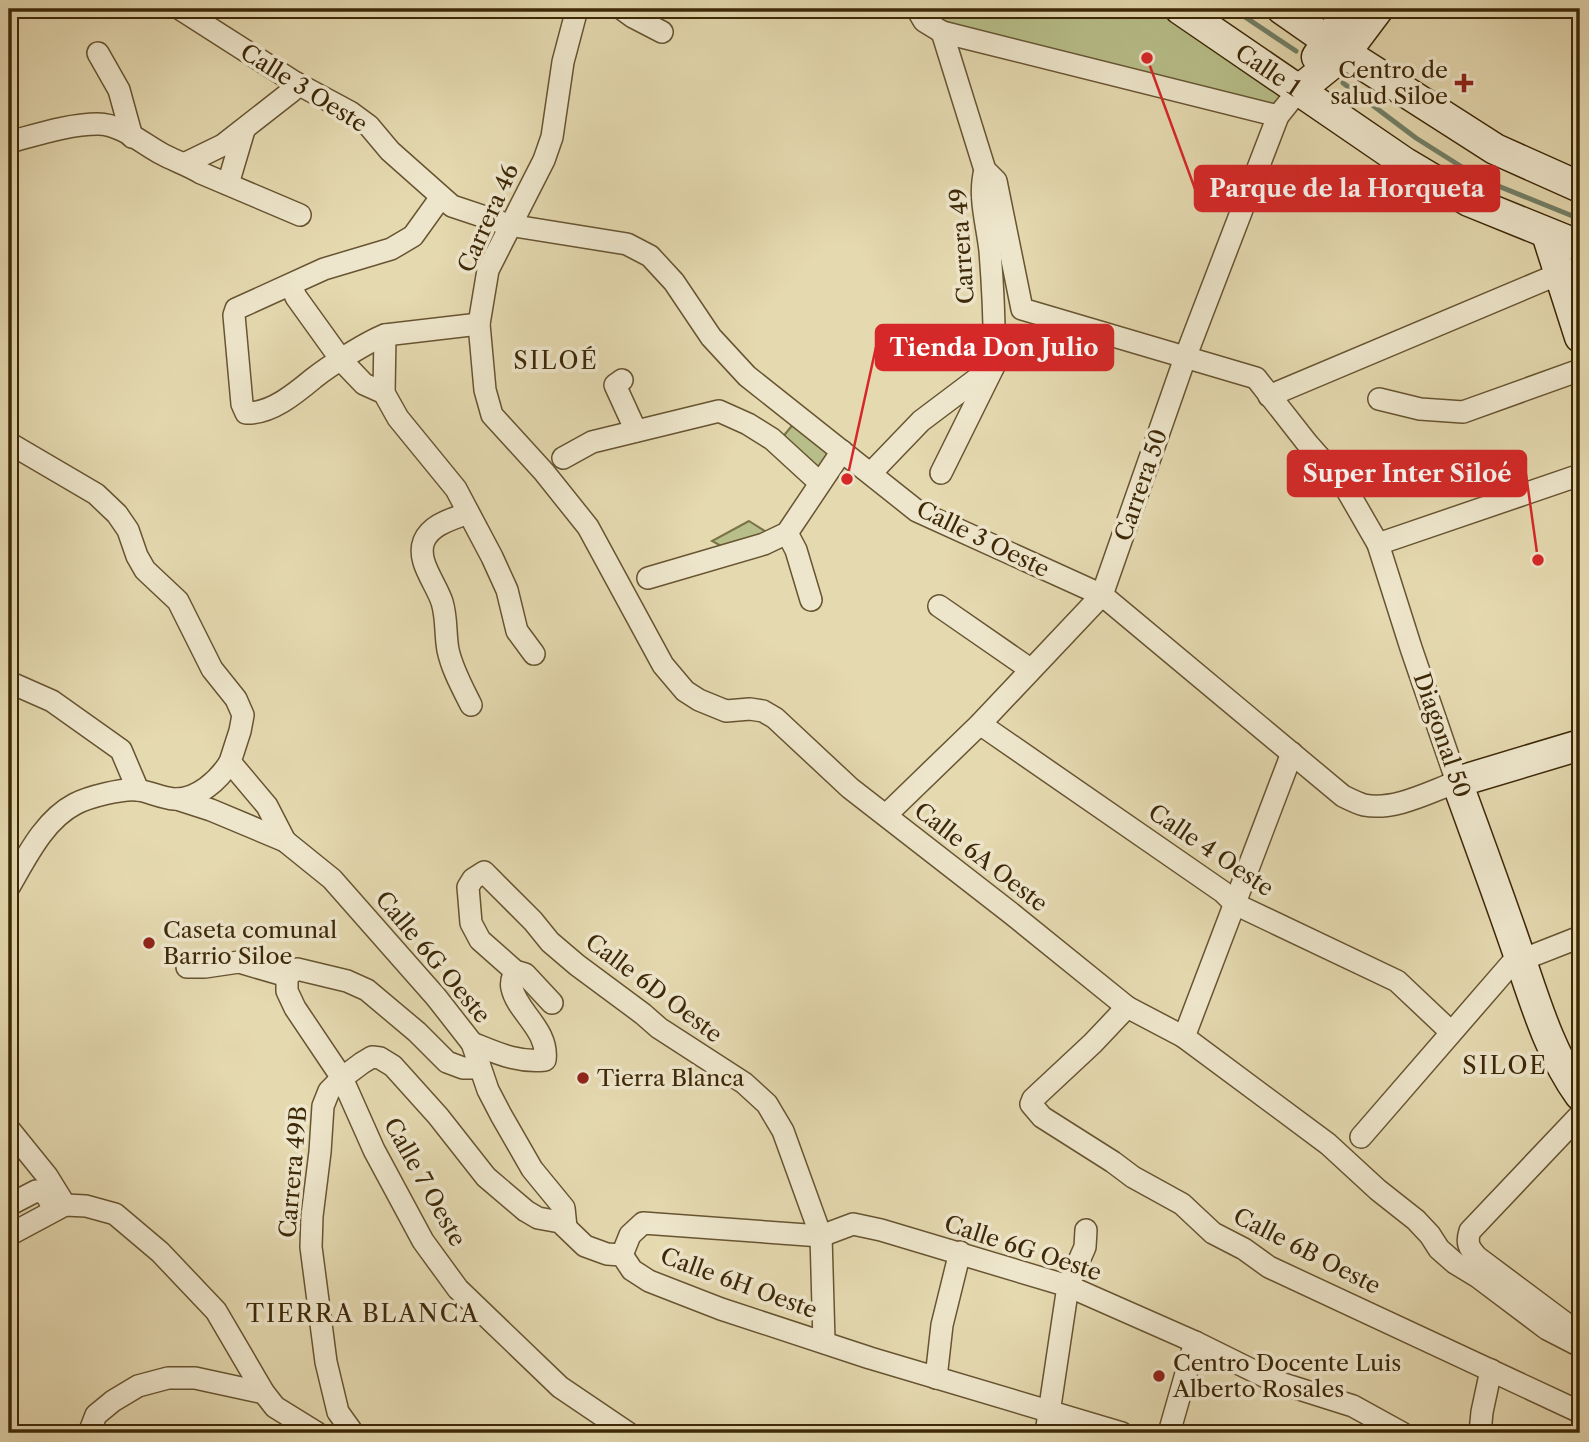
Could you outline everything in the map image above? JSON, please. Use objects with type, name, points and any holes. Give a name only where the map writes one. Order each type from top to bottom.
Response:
[{"type":"main road","name":"Calle 1","points":[[1180,9],[1405,163],[1469,201],[1580,246]]},
{"type":"main road","points":[[1282,9],[1495,149],[1580,187]]},
{"type":"main road","name":"Carrera 50","points":[[1336,46],[1349,9]]},
{"type":"main road","name":"Carrera 50","points":[[1298,91],[1336,46],[1378,9]]},
{"type":"main road","points":[[1547,234],[1580,337]]},
{"type":"main road","name":"Calle 3 Oeste","points":[[1457,782],[1580,745]]},
{"type":"main road","name":"Diagonal 50","points":[[1457,782],[1521,960],[1535,1007],[1580,1095]]},
{"type":"street","name":"Calle 3 Oeste","points":[[180,9],[296,83],[350,112],[369,126],[390,151],[452,206],[509,225],[626,244],[650,256],[674,282],[720,347],[747,376],[917,511],[1102,595],[1343,796],[1363,805],[1384,805],[1404,801],[1457,782]]},
{"type":"street","name":"Carrera 46","points":[[479,324],[488,270],[544,160],[577,9]]},
{"type":"street","points":[[622,9],[662,32]]},
{"type":"street","points":[[916,9],[924,21],[942,32],[1278,116]]},
{"type":"street","name":"Carrera 49","points":[[942,32],[985,170],[996,181],[1022,309]]},
{"type":"street","points":[[98,53],[119,90],[132,137]]},
{"type":"street","points":[[186,163],[223,145],[244,130],[292,91],[296,83]]},
{"type":"street","name":"Carrera 50","points":[[886,815],[980,724],[1102,595],[1185,358],[1278,116],[1298,91]]},
{"type":"street","points":[[10,142],[99,124],[112,126],[201,173],[300,215]]},
{"type":"street","points":[[228,184],[244,130]]},
{"type":"street","name":"Carrera 49","points":[[985,170],[981,186],[990,263],[994,366]]},
{"type":"street","points":[[441,197],[413,236],[391,248],[324,269],[234,311],[242,404],[246,413],[254,413],[288,399],[324,371],[385,335],[479,324]]},
{"type":"street","points":[[1269,396],[1561,273]]},
{"type":"street","points":[[292,285],[296,297],[342,361],[364,384],[384,393]]},
{"type":"street","name":"Diagonal 50","points":[[1022,309],[1256,378],[1344,485],[1378,544],[1457,782]]},
{"type":"street","name":"Calle 6A Oeste","points":[[479,324],[485,390],[492,415],[544,472],[588,527],[663,665],[685,691],[726,711],[750,709],[763,711],[775,718],[850,788],[1127,1007],[1184,1037],[1328,1144],[1378,1190],[1416,1220],[1439,1249],[1455,1263],[1547,1329],[1580,1346]]},
{"type":"street","points":[[385,335],[384,393],[398,418],[456,489],[507,590],[517,631],[534,654]]},
{"type":"street","points":[[871,473],[921,421],[994,366]]},
{"type":"street","points":[[941,473],[994,366]]},
{"type":"street","points":[[1379,398],[1420,409],[1463,412],[1580,370]]},
{"type":"street","points":[[622,380],[615,385],[636,431]]},
{"type":"street","points":[[563,458],[592,442],[719,411],[748,424],[777,444],[820,483]]},
{"type":"street","points":[[777,444],[799,417]]},
{"type":"street","points":[[9,443],[96,494],[117,514],[128,530],[145,570],[177,601],[212,669],[236,699],[243,715],[230,762],[203,791],[177,799]]},
{"type":"street","points":[[648,579],[764,544],[787,533],[842,451]]},
{"type":"street","points":[[1378,544],[1580,475]]},
{"type":"street","points":[[468,513],[432,530],[425,538],[421,551],[442,601],[449,653],[471,705]]},
{"type":"street","points":[[787,533],[796,551],[811,600]]},
{"type":"street","points":[[939,606],[1030,669]]},
{"type":"street","points":[[9,682],[52,701],[121,750],[138,790],[124,790],[75,804],[56,818],[36,843],[9,887]]},
{"type":"street","name":"Calle 4 Oeste","points":[[980,724],[1201,876],[1236,904],[1397,981],[1451,1032]]},
{"type":"street","points":[[1184,1037],[1292,753]]},
{"type":"street","points":[[230,762],[267,806],[285,841]]},
{"type":"street","name":"Calle 6G Oeste","points":[[138,790],[211,810],[285,841],[332,879],[436,997],[475,1053],[488,1090],[532,1169],[564,1208],[566,1227]]},
{"type":"street","name":"Calle 6D Oeste","points":[[515,971],[480,940],[471,923],[468,887],[473,879],[484,872],[550,942],[577,965],[659,1028],[744,1083],[767,1104],[783,1131],[821,1236]]},
{"type":"street","points":[[1361,1137],[1511,964],[1580,937]]},
{"type":"street","points":[[187,967],[239,962],[287,975],[297,969],[347,981],[367,990],[417,1031],[447,1062],[463,1068],[471,1068],[475,1053],[519,1060],[545,1060],[546,1049],[532,1019],[512,989],[511,980],[515,971],[525,974],[552,1003]]},
{"type":"street","name":"Calle 7 Oeste","points":[[287,975],[287,991],[295,1009],[342,1078],[374,1150],[423,1241],[458,1289],[560,1387],[628,1433]]},
{"type":"street","name":"Calle 6B Oeste","points":[[1127,1007],[1031,1104],[1042,1117],[1133,1177],[1182,1204],[1213,1233],[1244,1249],[1269,1267],[1580,1412]]},
{"type":"street","name":"Carrera 49B","points":[[353,1433],[338,1412],[326,1362],[311,1247],[313,1196],[323,1106],[329,1091],[342,1078],[372,1057],[380,1058],[402,1074],[473,1163],[505,1195],[538,1218],[566,1227]]},
{"type":"street","points":[[1580,1115],[1470,1231],[1468,1237],[1469,1248],[1477,1257],[1580,1334]]},
{"type":"street","points":[[9,1129],[47,1177],[60,1208]]},
{"type":"street","points":[[9,1205],[37,1191],[46,1194],[60,1208]]},
{"type":"street","points":[[9,1235],[60,1208],[86,1206],[115,1214],[160,1252],[216,1311],[275,1407],[317,1433],[338,1412]]},
{"type":"street","name":"Calle 6G Oeste","points":[[622,1255],[630,1235],[643,1223],[821,1236],[853,1224],[960,1252],[1068,1286],[1195,1342],[1274,1381],[1353,1406],[1402,1433]]},
{"type":"street","points":[[566,1227],[585,1246],[607,1254],[622,1255]]},
{"type":"street","points":[[1048,1423],[1068,1286],[1085,1247],[1086,1230]]},
{"type":"street","points":[[821,1236],[824,1341]]},
{"type":"street","points":[[936,1378],[942,1325],[960,1252]]},
{"type":"street","name":"Calle 6H Oeste","points":[[622,1255],[632,1270],[649,1281],[721,1309],[975,1388],[1048,1423],[1122,1433]]},
{"type":"street","points":[[1170,1433],[1195,1342]]},
{"type":"street","points":[[1480,1433],[1491,1370]]},
{"type":"street","points":[[89,1433],[96,1415],[113,1401],[138,1386],[167,1378],[195,1378],[264,1393]]},
{"type":"green space","points":[[917,9],[1180,9],[1298,91],[1278,116],[942,32]]},
{"type":"green space","points":[[799,417],[842,451],[820,483],[777,444]]},
{"type":"green space","points":[[749,521],[776,538],[734,553],[712,541]]},
{"type":"waterway","points":[[1233,9],[1296,51]]},
{"type":"waterway","points":[[1343,83],[1416,138],[1481,179],[1580,219]]},
{"type":"place","name":"Parque de la Horqueta","points":[[1147,58]]},
{"type":"place","name":"Centro de salud Siloe","points":[[1464,83]]},
{"type":"place","name":"Tienda Don Julio","points":[[847,479]]},
{"type":"place","name":"Super Inter Siloé","points":[[1538,560]]},
{"type":"place","name":"Caseta comunal Barrio Siloe","points":[[149,943]]},
{"type":"place","name":"Tierra Blanca","points":[[583,1078]]},
{"type":"place","name":"Centro Docente Luis Alberto Rosales","points":[[1159,1376]]},
{"type":"district","name":"SILOÉ","points":[[556,361]]},
{"type":"district","name":"SILOE","points":[[1505,1066]]},
{"type":"district","name":"TIERRA BLANCA","points":[[363,1314]]}]
